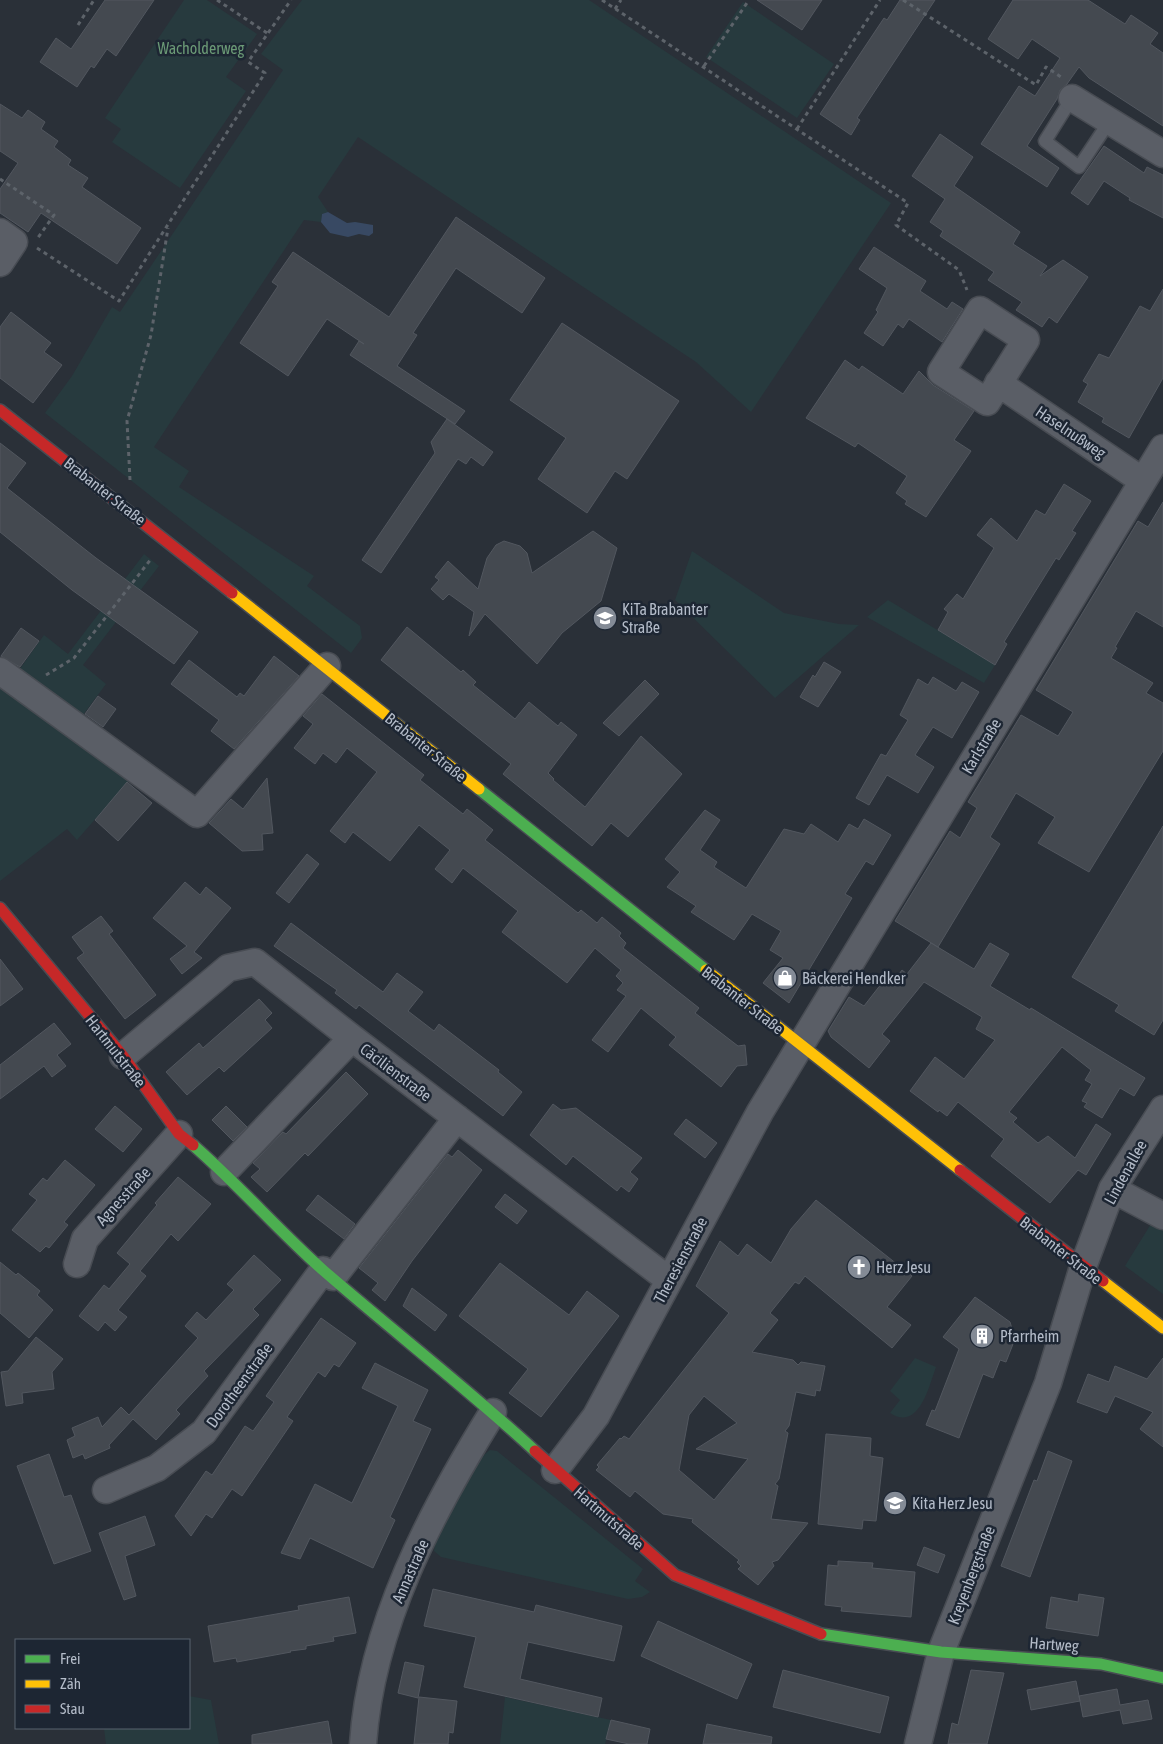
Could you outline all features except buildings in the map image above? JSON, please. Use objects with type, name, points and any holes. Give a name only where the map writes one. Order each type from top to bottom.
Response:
[{"type":"main road","name":"Brabanter Straße","points":[[0,410],[327,666],[800,1046],[1082,1267],[1163,1328]]},
{"type":"main road","name":"Hartmutstraße","points":[[0,908],[123,1056],[179,1134],[224,1172],[328,1274],[493,1412],[555,1470],[675,1575],[824,1635],[941,1652]]},
{"type":"main road","name":"Hartweg","points":[[941,1652],[1101,1664],[1163,1678]]},
{"type":"street","points":[[1072,98],[1163,154]]},
{"type":"street","points":[[0,232],[14,242],[0,263]]},
{"type":"street","points":[[980,310],[1026,340],[998,383],[987,402],[941,372],[980,310]]},
{"type":"street","name":"Haselnußweg","points":[[998,383],[1143,482]]},
{"type":"street","name":"Karlstraße","points":[[800,1046],[1163,448]]},
{"type":"street","points":[[0,671],[197,814],[327,666]]},
{"type":"street","name":"Cäcilienstraße","points":[[123,1056],[228,968],[256,962],[352,1038],[669,1280]]},
{"type":"street","points":[[224,1172],[352,1038]]},
{"type":"street","name":"Theresienstraße","points":[[555,1470],[596,1416],[740,1146],[800,1046]]},
{"type":"street","name":"Lindenallee","points":[[1082,1267],[1112,1189],[1163,1109]]},
{"type":"street","points":[[328,1274],[457,1118]]},
{"type":"street","name":"Agnesstraße","points":[[77,1264],[85,1239],[179,1134]]},
{"type":"street","points":[[1112,1189],[1163,1216]]},
{"type":"street","name":"Kreyenbergstraße","points":[[918,1744],[941,1652],[1048,1383],[1082,1267]]},
{"type":"street","name":"Dorotheenstraße","points":[[106,1490],[157,1468],[204,1432],[328,1274]]},
{"type":"street","name":"Annastraße","points":[[363,1744],[369,1692],[388,1623],[415,1559],[457,1471],[493,1412]]},
{"type":"lane","points":[[1072,98],[1045,141],[1079,167],[1109,122]]},
{"type":"path","points":[[78,25],[94,0]]},
{"type":"path","points":[[217,0],[267,33]]},
{"type":"path","points":[[0,179],[54,215],[32,246],[119,301],[265,74],[248,62],[292,0]]},
{"type":"path","points":[[602,0],[908,203],[896,225],[959,270],[974,307],[980,310]]},
{"type":"path","points":[[615,9],[621,0]]},
{"type":"path","points":[[704,66],[749,0]]},
{"type":"path","points":[[797,129],[880,0]]},
{"type":"path","points":[[902,0],[1036,85],[1046,67],[1078,89],[1072,98]]},
{"type":"path","points":[[130,486],[127,420],[151,335],[168,225]]},
{"type":"path","points":[[24,688],[74,658],[166,539]]},
{"type":"green space","name":"Wacholderweg","points":[[184,0],[207,0],[257,34],[226,77],[246,91],[180,188],[112,142],[121,129],[105,118]]},
{"type":"green space","points":[[302,0],[589,0],[891,203],[751,412],[696,362],[358,137],[318,197],[328,212],[322,214],[321,222],[304,220],[154,447],[189,471],[179,487],[314,576],[307,586],[360,626],[362,638],[351,653],[45,413],[72,376],[112,307],[120,312],[283,70],[261,54]]},
{"type":"green space","points":[[743,2],[834,64],[797,118],[706,57]]},
{"type":"green space","points":[[692,551],[784,613],[839,624],[859,625],[775,698],[675,600]]},
{"type":"green space","points":[[144,554],[159,566],[83,665],[106,684],[80,719],[17,673],[44,635],[68,654]]},
{"type":"green space","points":[[888,600],[995,665],[984,683],[867,617]]},
{"type":"green space","points":[[0,681],[132,777],[77,840],[67,829],[0,881]]},
{"type":"green space","points":[[1154,1219],[1163,1224],[1163,1294],[1125,1266]]},
{"type":"green space","points":[[915,1358],[936,1367],[921,1404],[915,1412],[908,1416],[900,1417],[890,1413],[900,1400],[890,1391]]},
{"type":"green space","points":[[490,1450],[497,1451],[643,1569],[635,1581],[650,1592],[642,1597],[628,1599],[441,1557],[434,1551],[441,1527],[464,1482],[482,1457]]},
{"type":"green space","points":[[190,1696],[211,1700],[219,1744],[106,1744],[104,1729],[190,1729]]},
{"type":"green space","points":[[505,1697],[611,1720],[605,1744],[500,1744]]},
{"type":"water","points":[[328,212],[347,223],[355,222],[373,225],[373,233],[369,236],[359,234],[348,237],[330,233],[321,222],[322,214]]},
{"type":"traffic: fast","points":[[479,789],[706,970]]},
{"type":"traffic: fast","points":[[193,1145],[324,1271],[535,1451]]},
{"type":"traffic: fast","points":[[821,1634],[941,1652],[1101,1664],[1163,1678]]},
{"type":"traffic: slow","points":[[232,593],[479,789]]},
{"type":"traffic: slow","points":[[706,970],[960,1170]]},
{"type":"traffic: slow","points":[[1103,1281],[1163,1328]]},
{"type":"traffic: jam","points":[[0,410],[232,593]]},
{"type":"traffic: jam","points":[[0,908],[123,1056],[179,1134],[193,1145]]},
{"type":"traffic: jam","points":[[960,1170],[1103,1281]]},
{"type":"traffic: jam","points":[[535,1451],[675,1575],[821,1634]]},
{"type":"place","name":"KiTa Brabanter Straße","points":[[605,618]]},
{"type":"place","name":"Bäckerei Hendker","points":[[785,978]]},
{"type":"place","name":"Herz Jesu","points":[[859,1267]]},
{"type":"place","name":"Pfarrheim","points":[[982,1336]]},
{"type":"place","name":"Kita Herz Jesu","points":[[895,1503]]}]
